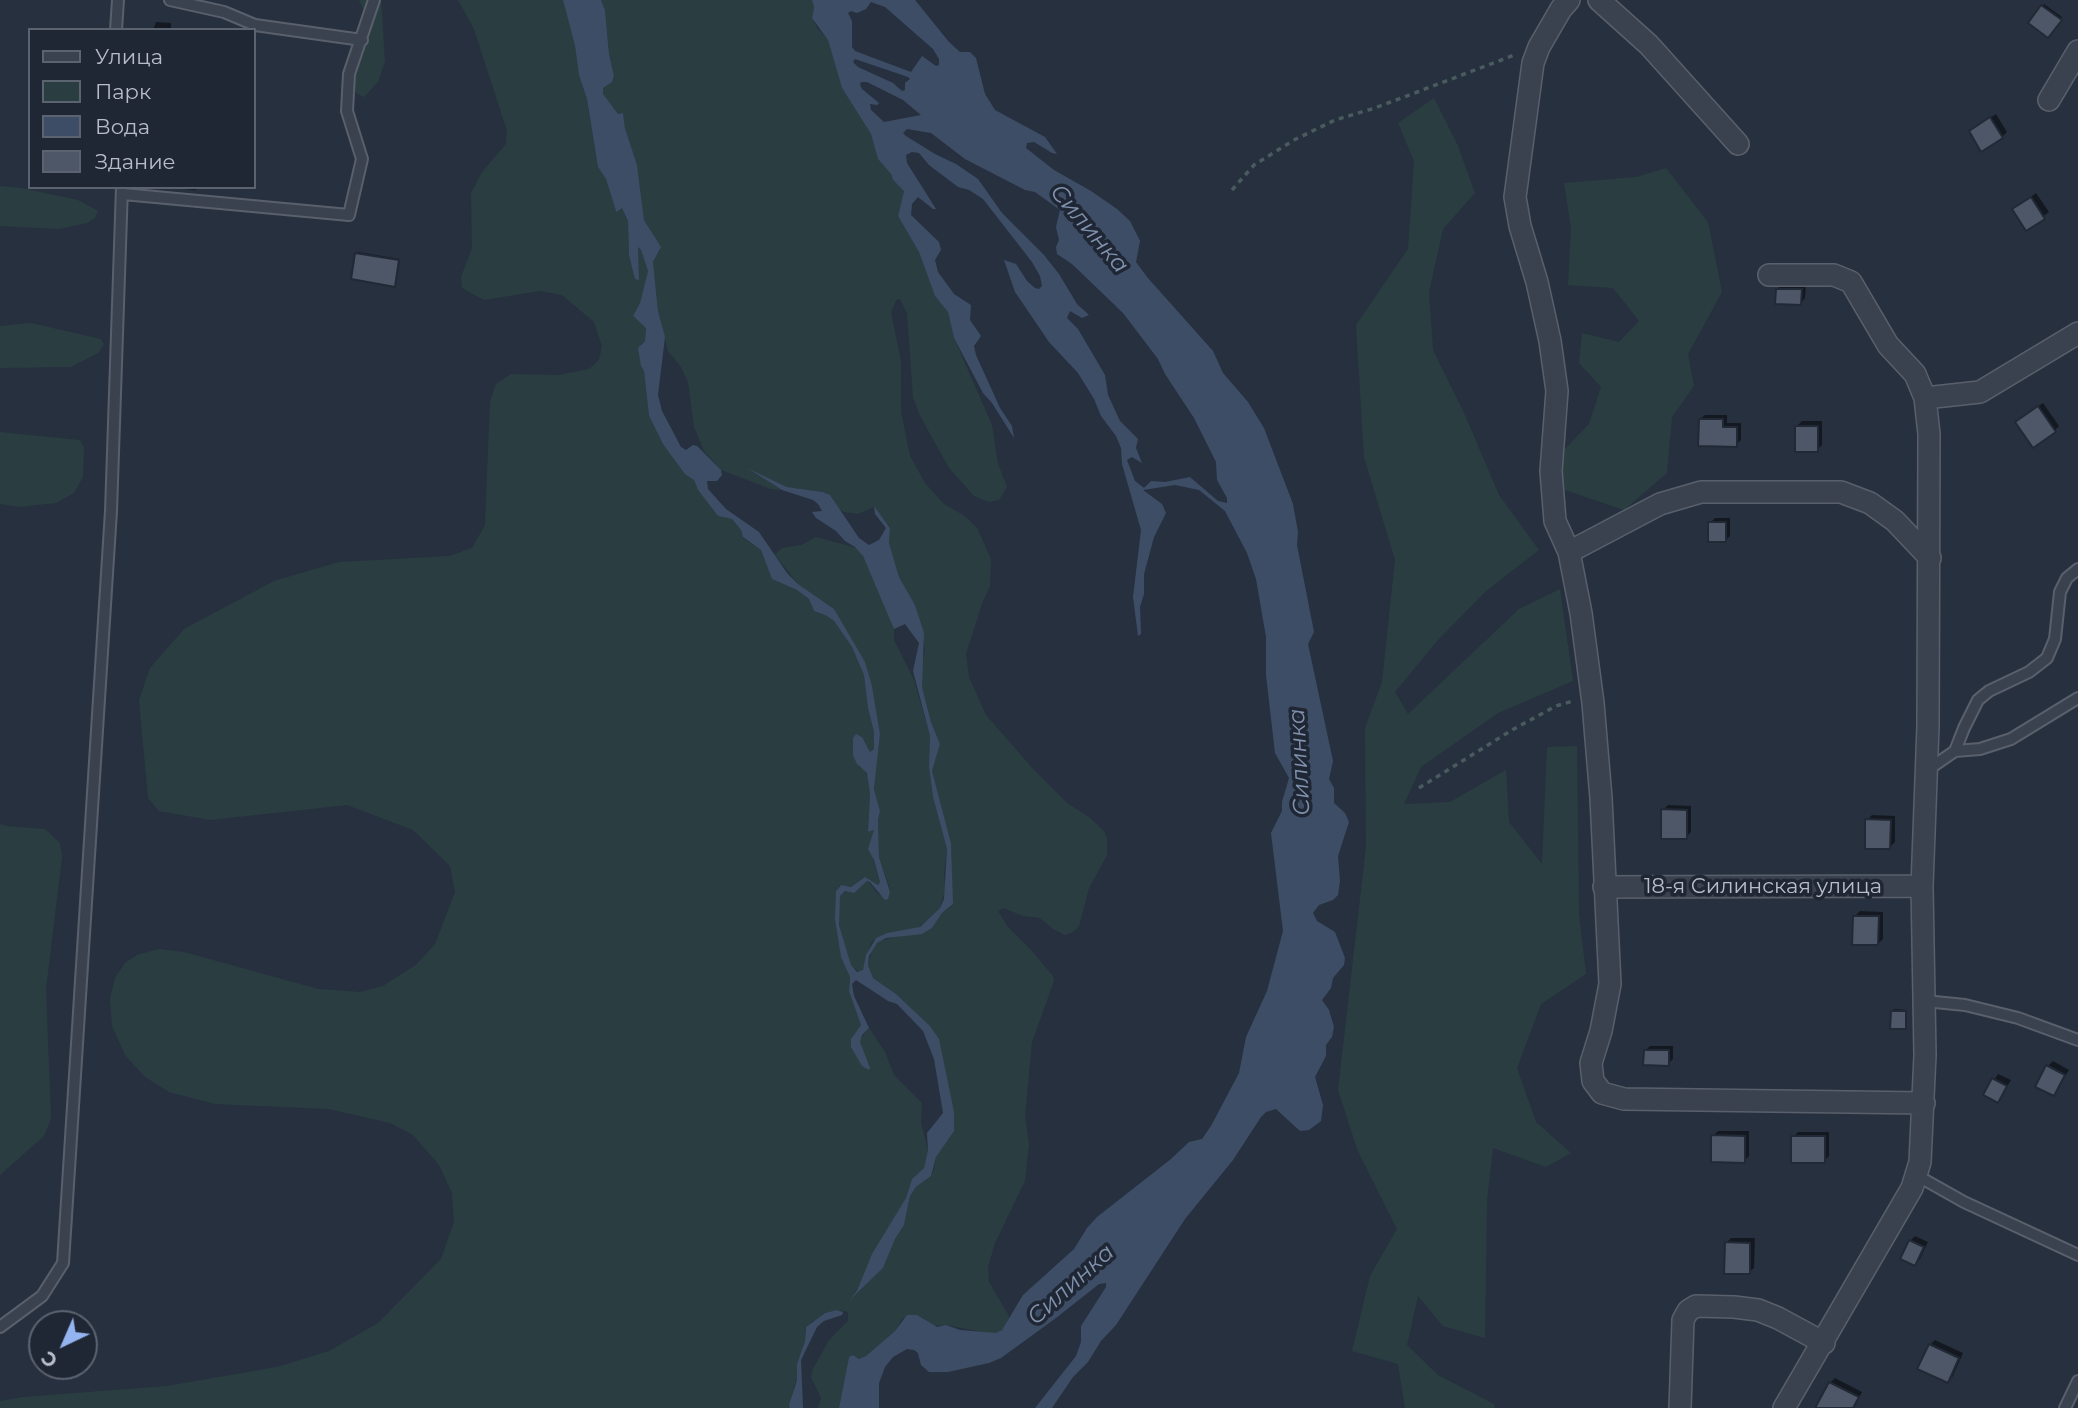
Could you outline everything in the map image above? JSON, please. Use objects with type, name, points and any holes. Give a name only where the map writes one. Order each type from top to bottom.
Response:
[{"type":"street","points":[[1569,0],[1539,47],[1533,63],[1515,197],[1550,341],[1557,391],[1552,484],[1555,521],[1569,552],[1581,613],[1592,696],[1601,798],[1610,984],[1601,1031],[1591,1063],[1593,1081],[1602,1093],[1624,1099],[1924,1103]]},
{"type":"street","points":[[1599,0],[1649,45],[1738,144]]},
{"type":"street","points":[[2049,100],[2078,51]]},
{"type":"street","points":[[1769,275],[1834,275],[1850,282],[1888,345],[1915,374],[1925,398],[1929,434],[1927,771],[1922,886],[1924,1103],[1920,1162],[1912,1188],[1784,1408]]},
{"type":"street","points":[[1925,398],[1980,392],[2078,333]]},
{"type":"street","points":[[1569,552],[1660,504],[1701,492],[1841,492],[1870,503],[1895,521],[1930,558]]},
{"type":"street","name":"18-я Силинская улица","points":[[1604,887],[1922,886]]},
{"type":"street","points":[[1680,1408],[1683,1320],[1688,1311],[1696,1306],[1758,1310],[1824,1343]]},
{"type":"lane","points":[[116,28],[118,0]]},
{"type":"lane","points":[[170,0],[224,12],[255,25],[362,40]]},
{"type":"lane","points":[[0,1327],[41,1296],[63,1263],[111,511],[123,191],[349,215],[362,159],[347,111],[349,74],[374,0]]},
{"type":"lane","points":[[1955,751],[1978,700],[1989,691],[2029,673],[2047,658],[2055,639],[2060,592],[2067,578],[2078,569]]},
{"type":"lane","points":[[1927,771],[1955,751],[1980,749],[2011,739],[2078,698]]},
{"type":"lane","points":[[1925,1001],[1965,1005],[2018,1018],[2078,1040]]},
{"type":"lane","points":[[1916,1175],[1964,1202],[2078,1255]]},
{"type":"lane","points":[[2065,1408],[2078,1381]]},
{"type":"path","points":[[1232,190],[1254,165],[1335,120],[1375,108],[1539,47]]},
{"type":"path","points":[[1419,788],[1556,706],[1592,696]]},
{"type":"green space","points":[[359,0],[381,0],[385,61],[378,82],[364,97],[356,93],[353,80],[366,15]]},
{"type":"green space","points":[[458,0],[563,0],[575,46],[579,75],[587,99],[598,167],[606,179],[616,211],[622,208],[628,221],[629,255],[639,280],[638,248],[648,271],[640,303],[633,316],[646,328],[645,341],[641,344],[641,366],[644,371],[649,416],[663,444],[694,480],[698,490],[718,516],[732,519],[741,530],[743,538],[761,550],[772,579],[797,590],[809,599],[814,611],[834,621],[852,647],[864,674],[874,732],[874,749],[870,752],[862,737],[858,735],[859,767],[864,769],[868,777],[868,832],[874,830],[873,841],[869,847],[880,882],[878,885],[865,877],[851,887],[840,885],[836,891],[841,956],[850,977],[849,991],[861,1025],[851,1042],[860,1045],[860,1039],[869,1028],[885,1052],[894,1075],[922,1103],[921,1123],[928,1150],[924,1168],[912,1179],[906,1198],[855,1296],[883,1268],[904,1225],[910,1196],[934,1170],[936,1157],[954,1112],[929,1025],[896,994],[873,978],[868,965],[873,947],[880,941],[907,934],[922,934],[932,928],[942,913],[952,906],[951,843],[932,771],[940,744],[922,687],[921,669],[925,649],[915,605],[899,577],[889,543],[890,527],[874,507],[858,514],[844,512],[838,509],[832,497],[824,492],[787,487],[748,469],[782,490],[771,489],[721,470],[704,451],[694,427],[688,382],[681,367],[668,351],[658,311],[653,262],[660,246],[644,220],[637,165],[623,113],[618,114],[603,95],[603,88],[613,81],[614,76],[605,10],[601,0],[812,0],[812,17],[817,28],[828,39],[842,88],[871,134],[878,159],[904,191],[898,216],[919,252],[935,296],[948,312],[954,338],[992,425],[998,464],[1007,487],[999,500],[989,502],[974,496],[949,468],[919,414],[913,397],[907,313],[900,299],[897,299],[891,312],[901,361],[901,412],[910,456],[925,483],[944,504],[965,516],[977,528],[991,559],[990,586],[966,654],[969,677],[986,715],[1035,771],[1067,803],[1089,817],[1104,831],[1107,839],[1107,855],[1089,888],[1079,926],[1073,932],[1065,935],[1040,918],[1023,916],[1003,908],[998,911],[1008,927],[1053,976],[1054,981],[1032,1042],[1025,1116],[1029,1144],[1025,1181],[995,1243],[988,1267],[989,1282],[1009,1316],[1007,1325],[998,1333],[988,1333],[946,1325],[932,1326],[921,1317],[910,1315],[902,1319],[895,1331],[866,1356],[859,1359],[853,1355],[849,1357],[839,1408],[818,1408],[821,1398],[811,1377],[829,1340],[848,1321],[848,1312],[839,1310],[825,1313],[805,1329],[805,1341],[797,1364],[797,1380],[790,1408],[0,1408],[0,1401],[23,1397],[167,1386],[277,1367],[329,1351],[378,1323],[441,1259],[454,1222],[452,1193],[439,1165],[413,1135],[390,1123],[329,1109],[215,1104],[169,1092],[145,1077],[125,1055],[112,1026],[110,999],[115,978],[125,963],[137,955],[159,949],[184,952],[318,989],[360,992],[383,986],[417,964],[435,944],[455,892],[450,866],[413,830],[347,805],[210,820],[159,811],[148,798],[139,700],[150,668],[184,629],[274,581],[339,562],[449,556],[472,548],[485,525],[490,402],[496,384],[511,374],[559,375],[589,369],[599,360],[602,346],[594,322],[562,295],[540,291],[484,300],[462,288],[461,277],[472,248],[471,193],[482,172],[506,144],[507,131],[474,29]]},
{"type":"green space","points":[[1434,98],[1458,146],[1475,193],[1443,229],[1429,292],[1433,350],[1464,413],[1499,495],[1539,550],[1486,591],[1437,641],[1395,692],[1408,714],[1519,609],[1560,589],[1573,681],[1498,713],[1421,767],[1404,804],[1450,802],[1506,770],[1509,822],[1542,864],[1547,747],[1577,746],[1579,914],[1586,974],[1541,1004],[1517,1068],[1536,1122],[1571,1153],[1546,1167],[1493,1148],[1487,1200],[1485,1338],[1443,1326],[1418,1296],[1407,1345],[1438,1375],[1494,1404],[1495,1408],[1405,1408],[1398,1364],[1352,1351],[1370,1276],[1397,1229],[1357,1149],[1338,1090],[1366,847],[1365,728],[1382,682],[1395,560],[1364,457],[1356,325],[1408,249],[1414,161],[1398,123]]},
{"type":"green space","points":[[1666,168],[1708,222],[1722,292],[1688,354],[1694,386],[1672,417],[1667,473],[1624,510],[1556,487],[1559,455],[1589,424],[1601,387],[1579,363],[1582,333],[1619,342],[1639,321],[1613,288],[1568,285],[1571,228],[1564,183],[1636,177]]},
{"type":"green space","points":[[0,186],[78,200],[98,211],[95,218],[87,223],[59,229],[0,226]]},
{"type":"green space","points":[[31,323],[101,339],[104,344],[98,353],[71,367],[0,368],[0,326]]},
{"type":"green space","points":[[0,432],[80,440],[84,448],[83,477],[74,493],[56,503],[19,507],[0,504]]},
{"type":"green space","points":[[816,537],[857,548],[887,610],[894,629],[894,640],[914,680],[930,736],[929,767],[933,797],[947,849],[945,890],[940,908],[917,929],[887,933],[876,938],[871,943],[860,972],[851,966],[839,925],[839,898],[847,891],[854,893],[868,881],[878,894],[888,898],[889,896],[890,889],[879,857],[880,811],[874,789],[880,734],[872,686],[834,609],[798,584],[775,555],[782,548],[801,545]]},
{"type":"green space","points":[[0,824],[45,829],[60,843],[62,857],[46,989],[51,1119],[44,1136],[0,1175]]},
{"type":"water","points":[[563,0],[601,0],[605,10],[614,76],[612,82],[603,88],[603,94],[618,114],[623,113],[637,165],[644,220],[661,247],[653,262],[658,311],[665,337],[658,395],[662,411],[681,447],[686,450],[693,445],[697,446],[721,470],[722,475],[717,481],[707,481],[708,489],[726,509],[759,532],[787,573],[798,584],[834,609],[865,662],[880,734],[874,789],[880,811],[879,857],[890,892],[885,900],[867,881],[854,893],[845,891],[840,896],[839,925],[851,965],[857,972],[863,970],[866,955],[876,938],[887,933],[920,927],[940,908],[944,899],[947,849],[933,797],[929,767],[930,736],[913,671],[919,643],[905,624],[894,629],[863,556],[836,531],[816,518],[812,512],[822,511],[818,504],[782,490],[747,468],[787,487],[830,495],[859,538],[869,545],[879,540],[886,528],[875,514],[874,506],[890,528],[889,543],[899,577],[915,605],[924,633],[922,687],[940,744],[932,771],[951,843],[953,904],[942,913],[932,928],[922,934],[886,938],[877,943],[869,956],[868,965],[873,978],[896,994],[929,1025],[939,1039],[954,1112],[954,1131],[936,1157],[931,1176],[916,1187],[910,1196],[904,1225],[883,1268],[850,1300],[857,1291],[872,1254],[906,1198],[912,1179],[924,1168],[928,1150],[927,1133],[943,1113],[934,1059],[923,1031],[897,1004],[856,980],[852,984],[854,996],[869,1028],[862,1035],[860,1042],[869,1070],[862,1066],[851,1047],[851,1039],[861,1025],[849,991],[850,977],[841,957],[835,919],[836,891],[841,885],[851,887],[865,877],[878,885],[880,882],[868,849],[874,830],[868,832],[870,794],[867,773],[857,764],[853,755],[853,738],[856,734],[862,737],[870,752],[874,749],[874,732],[864,675],[852,647],[834,621],[814,611],[809,599],[797,590],[772,579],[761,550],[743,537],[732,519],[718,516],[698,490],[694,480],[685,474],[663,444],[649,416],[644,371],[638,348],[645,341],[646,328],[633,316],[640,303],[648,271],[638,247],[639,280],[635,279],[629,255],[628,221],[622,208],[616,211],[606,179],[598,167],[587,99],[579,75],[575,46]]},
{"type":"water","name":"Силинка","points":[[812,0],[915,0],[949,42],[960,52],[970,52],[976,58],[985,94],[995,110],[1045,137],[1057,154],[1034,142],[1027,143],[1026,148],[1054,170],[1117,209],[1130,221],[1140,241],[1136,262],[1213,351],[1223,373],[1248,402],[1264,428],[1293,504],[1298,532],[1297,545],[1314,632],[1308,644],[1333,761],[1329,779],[1334,788],[1334,803],[1345,813],[1349,822],[1338,856],[1338,895],[1319,905],[1313,913],[1317,921],[1335,932],[1345,958],[1344,965],[1333,978],[1331,988],[1322,1000],[1329,1010],[1334,1027],[1332,1037],[1326,1045],[1326,1056],[1315,1077],[1323,1105],[1321,1121],[1309,1130],[1300,1131],[1276,1109],[1261,1117],[1233,1160],[1185,1219],[1116,1325],[1073,1377],[1052,1408],[1035,1408],[1076,1356],[1081,1342],[1081,1326],[1106,1283],[1099,1284],[1001,1358],[989,1363],[948,1372],[929,1372],[921,1365],[918,1353],[907,1349],[893,1357],[885,1367],[879,1383],[879,1408],[839,1408],[849,1357],[853,1355],[859,1359],[866,1356],[895,1331],[907,1315],[917,1315],[937,1327],[946,1325],[960,1330],[996,1333],[1002,1330],[1023,1295],[1074,1249],[1097,1217],[1189,1142],[1202,1139],[1211,1126],[1239,1073],[1246,1037],[1267,991],[1283,931],[1271,833],[1282,811],[1289,778],[1275,753],[1266,675],[1266,637],[1256,579],[1247,553],[1225,511],[1199,490],[1175,485],[1143,490],[1162,504],[1166,513],[1154,537],[1144,574],[1144,594],[1140,607],[1141,634],[1138,636],[1133,597],[1141,530],[1122,464],[1121,448],[1078,373],[1049,342],[1015,292],[1004,260],[1016,264],[1027,281],[1039,289],[1042,286],[1040,276],[983,199],[958,187],[929,165],[919,153],[906,155],[907,163],[936,209],[918,197],[912,204],[911,215],[939,242],[941,250],[935,260],[938,272],[954,294],[971,305],[970,320],[981,336],[974,346],[976,355],[1000,408],[1012,426],[1014,438],[983,393],[954,338],[948,312],[935,296],[919,252],[898,216],[904,191],[878,159],[871,134],[842,88],[828,40],[812,18]],"holes":[[[871,2],[885,7],[933,49],[939,59],[939,65],[936,66],[922,56],[911,72],[855,51],[852,47],[852,21],[848,13],[866,9]],[[855,59],[910,79],[902,91],[893,83],[858,67],[853,62]],[[861,82],[867,82],[903,100],[921,115],[884,122],[871,110],[870,104],[879,103],[860,85]],[[907,129],[931,133],[965,159],[1025,190],[1035,192],[1060,210],[1056,227],[1059,240],[1057,254],[1072,264],[1123,313],[1158,359],[1194,418],[1216,462],[1217,480],[1227,503],[1218,501],[1190,477],[1165,482],[1151,481],[1144,488],[1135,481],[1127,460],[1132,457],[1142,463],[1136,448],[1138,439],[1120,421],[1108,395],[1105,375],[1078,329],[1067,318],[1070,311],[1082,318],[1089,315],[1077,304],[1044,255],[1002,213],[978,179],[903,133]]]},
{"type":"water","points":[[837,1310],[843,1312],[842,1315],[824,1321],[817,1327],[801,1360],[803,1408],[790,1408],[806,1327],[825,1313]]},
{"type":"building","points":[[2041,5],[2062,20],[2048,38],[2028,23]]},
{"type":"building","points":[[1990,117],[2003,138],[1981,152],[1969,131]]},
{"type":"building","points":[[2031,197],[2045,219],[2026,231],[2012,209]]},
{"type":"building","points":[[355,253],[399,260],[395,287],[351,279]]},
{"type":"building","points":[[1776,289],[1802,289],[1801,305],[1775,304]]},
{"type":"building","points":[[2038,406],[2056,432],[2033,448],[2015,422]]},
{"type":"building","points":[[1699,419],[1723,419],[1723,427],[1737,427],[1737,447],[1698,446]]},
{"type":"building","points":[[1795,426],[1818,426],[1818,452],[1795,452]]},
{"type":"building","points":[[1708,522],[1726,522],[1726,542],[1708,542]]},
{"type":"building","points":[[1661,809],[1687,810],[1687,839],[1661,839]]},
{"type":"building","points":[[1865,819],[1891,820],[1890,849],[1865,849]]},
{"type":"building","points":[[1853,916],[1879,916],[1878,945],[1852,945]]},
{"type":"building","points":[[1891,1011],[1906,1011],[1906,1029],[1890,1029]]},
{"type":"building","points":[[1644,1050],[1669,1050],[1669,1066],[1643,1065]]},
{"type":"building","points":[[2046,1065],[2065,1075],[2054,1096],[2035,1087]]},
{"type":"building","points":[[1992,1078],[2007,1086],[1998,1103],[1983,1095]]},
{"type":"building","points":[[1711,1135],[1745,1136],[1745,1163],[1711,1162]]},
{"type":"building","points":[[1791,1136],[1825,1136],[1825,1163],[1791,1163]]},
{"type":"building","points":[[1909,1240],[1924,1247],[1915,1266],[1900,1259]]},
{"type":"building","points":[[1725,1242],[1750,1243],[1750,1274],[1724,1274]]},
{"type":"building","points":[[1929,1344],[1959,1358],[1948,1383],[1917,1369]]},
{"type":"building","points":[[1829,1382],[1859,1397],[1853,1408],[1815,1408]]}]
